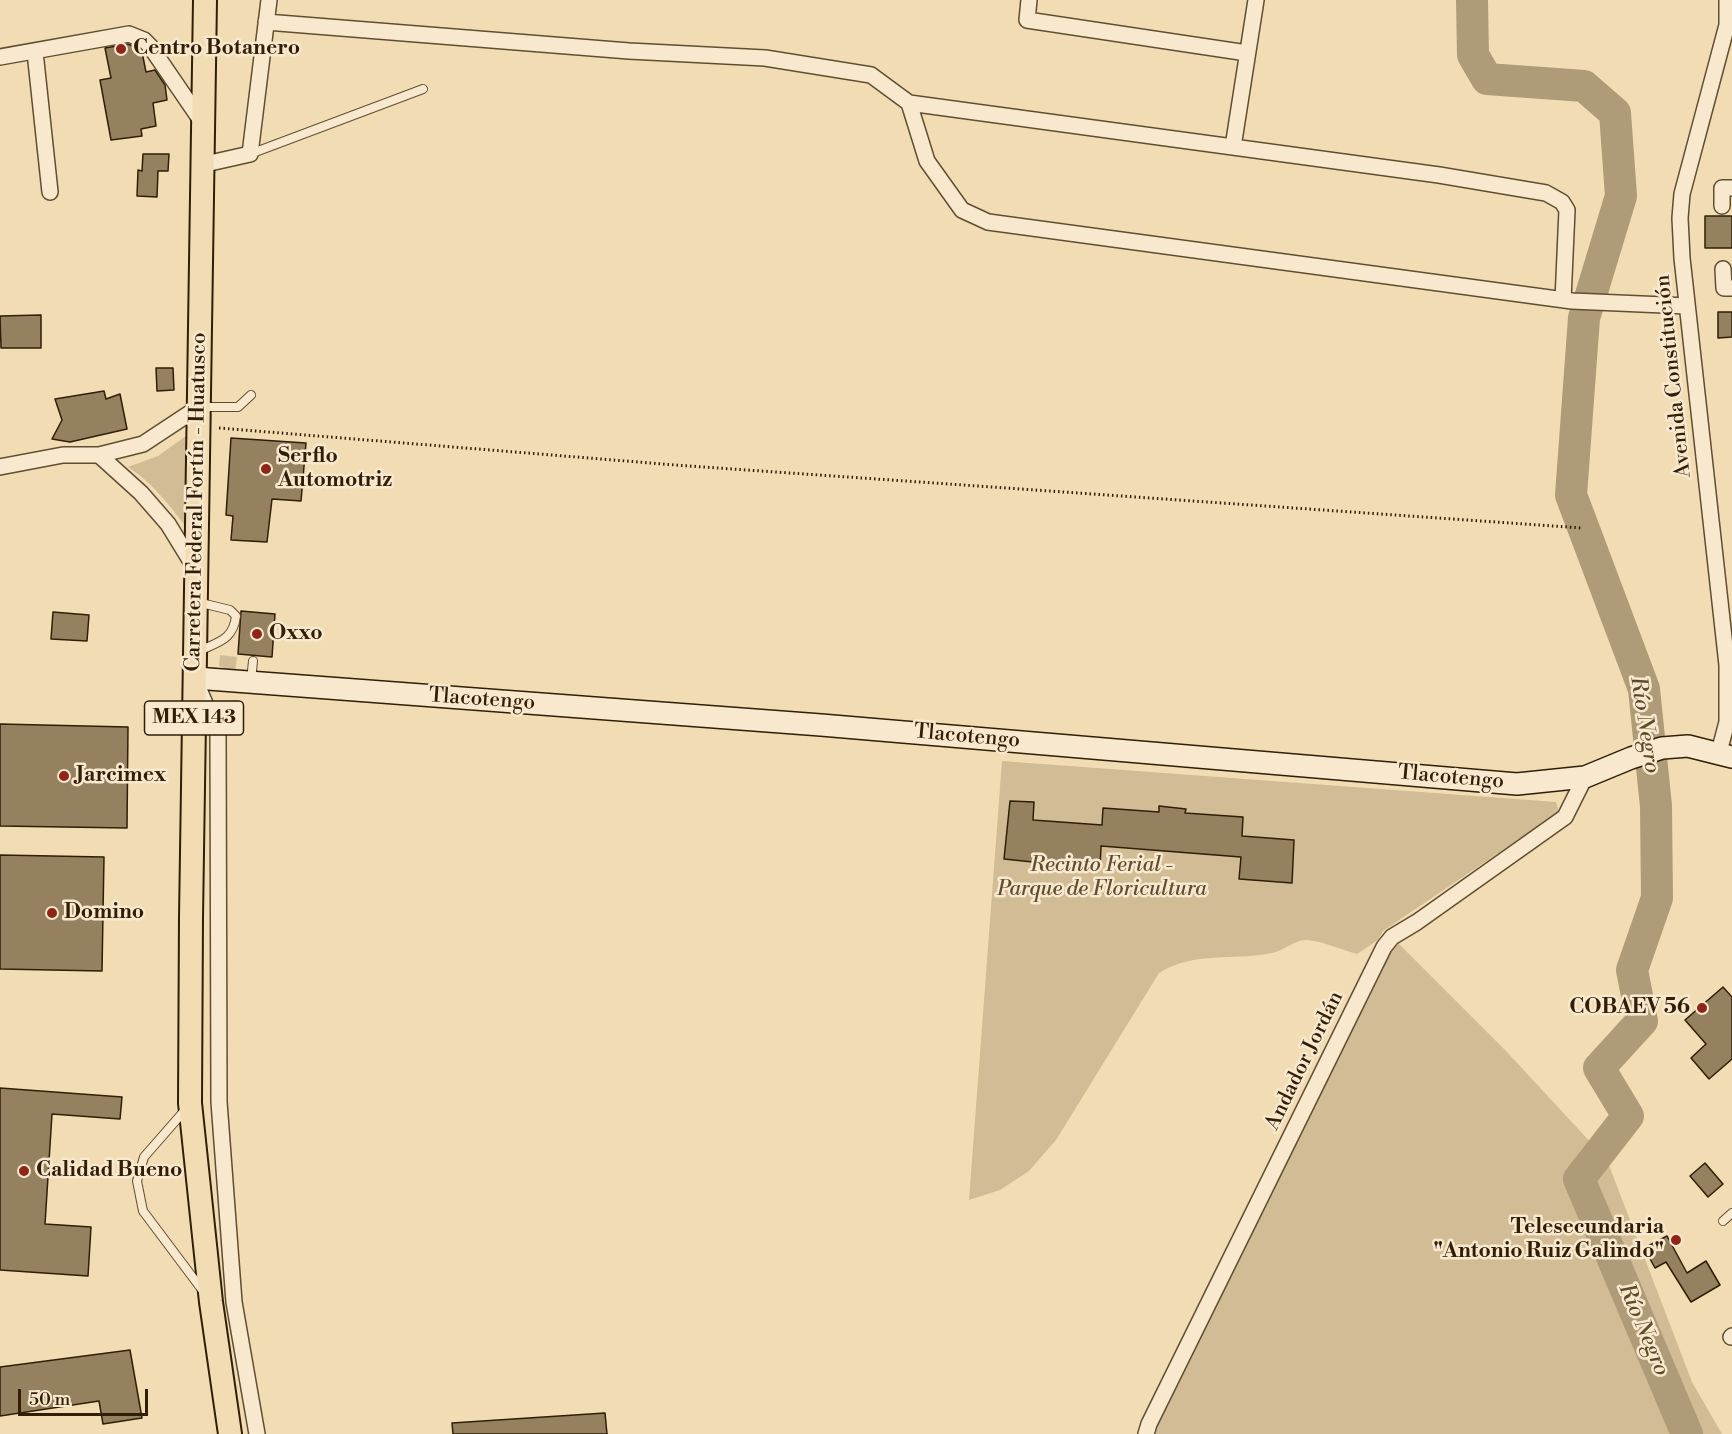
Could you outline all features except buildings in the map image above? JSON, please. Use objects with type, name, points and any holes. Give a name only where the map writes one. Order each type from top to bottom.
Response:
[{"type":"main road","name":"Carretera Federal Fortín - Huatusco","points":[[204,0],[190,1103],[211,1302],[230,1434]]},
{"type":"street","points":[[201,165],[250,154],[269,0]]},
{"type":"street","points":[[1029,0],[1027,20],[1247,53]]},
{"type":"street","points":[[1233,147],[1256,0]]},
{"type":"street","name":"Avenida Constitución","points":[[1726,755],[1727,664],[1687,306],[1680,218],[1682,194],[1727,24],[1727,0]]},
{"type":"street","points":[[266,22],[628,51],[765,58],[871,75],[909,103],[1438,175],[1546,193],[1562,202],[1567,210],[1568,301]]},
{"type":"street","points":[[0,57],[129,34],[144,40],[150,46],[202,122]]},
{"type":"street","points":[[35,52],[50,192]]},
{"type":"street","points":[[909,103],[927,161],[962,210],[988,222],[1568,301],[1687,306]]},
{"type":"street","points":[[1722,206],[1722,188],[1732,188]]},
{"type":"street","points":[[1724,269],[1724,288],[1732,288]]},
{"type":"street","points":[[0,467],[63,455],[99,455],[143,444],[199,416]]},
{"type":"street","points":[[99,455],[148,500],[168,524],[197,570]]},
{"type":"street","points":[[195,678],[218,734],[219,1102],[234,1302],[257,1434]]},
{"type":"street","name":"Tlacotengo","points":[[195,678],[833,726],[1517,784],[1585,777],[1662,748],[1688,746],[1726,755]]},
{"type":"street","name":"Andador Jordán","points":[[1146,1434],[1384,947],[1392,937],[1565,817],[1585,777]]},
{"type":"lane","points":[[250,154],[423,89]]},
{"type":"lane","points":[[199,416],[238,407],[251,395]]},
{"type":"lane","points":[[195,654],[227,638],[234,629],[236,616],[230,610],[196,602]]},
{"type":"lane","points":[[251,683],[253,661]]},
{"type":"lane","points":[[190,1103],[144,1157],[137,1181],[144,1211],[211,1302]]},
{"type":"lane","points":[[1722,1221],[1732,1213]]},
{"type":"path","points":[[199,416],[675,465],[1582,528]]},
{"type":"green space","points":[[190,433],[187,528],[153,487],[128,467],[158,456]]},
{"type":"green space","points":[[220,655],[237,657],[235,673],[219,666]]},
{"type":"green space","name":"Recinto Ferial - Parque de Floricultura","points":[[1002,761],[1556,802],[1559,812],[1383,931],[1378,940],[1357,954],[1319,942],[1303,940],[1272,953],[1200,959],[1172,966],[1159,973],[1056,1140],[1029,1171],[1000,1190],[969,1200]]},
{"type":"green space","points":[[1392,937],[1506,1051],[1607,1160],[1692,1382],[1722,1434],[1148,1434]]},
{"type":"waterway","name":"Río Negro","points":[[1472,0],[1473,55],[1487,79],[1584,86],[1615,113],[1621,196],[1584,318],[1571,495],[1644,689],[1656,806],[1657,898],[1632,970],[1642,1021],[1599,1068],[1628,1116],[1579,1179],[1687,1434]]},
{"type":"place","name":"Centro Botanero","points":[[121,49]]},
{"type":"place","name":"Serflo Automotriz","points":[[266,469]]},
{"type":"place","name":"Oxxo","points":[[257,634]]},
{"type":"place","name":"Jarcimex","points":[[64,776]]},
{"type":"place","name":"Domino","points":[[52,913]]},
{"type":"place","name":"COBAEV 56","points":[[1702,1008]]},
{"type":"place","name":"Calidad Bueno","points":[[24,1171]]},
{"type":"place","name":"Telesecundaria \"Antonio Ruiz Galindo\"","points":[[1676,1240]]}]
